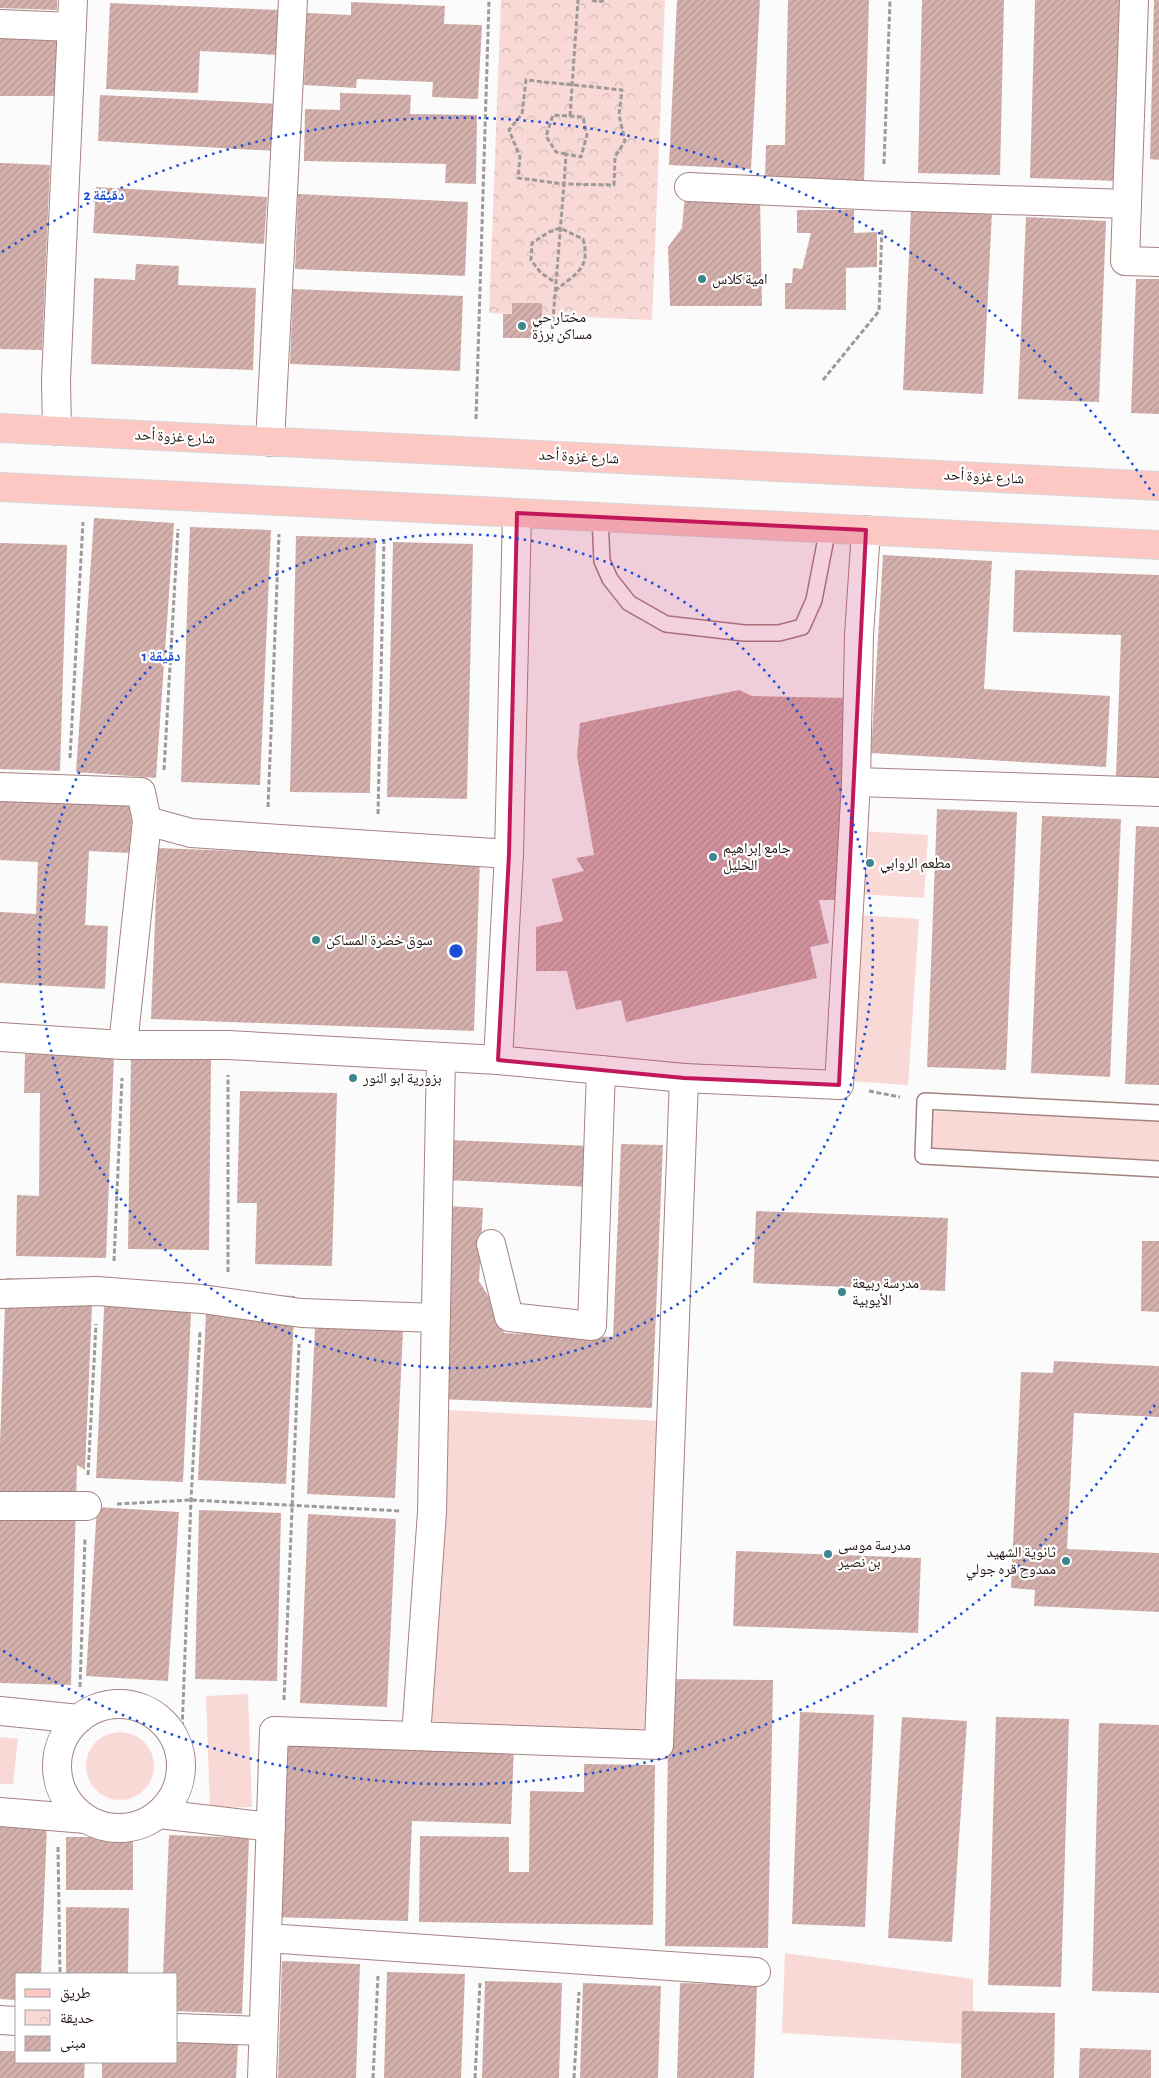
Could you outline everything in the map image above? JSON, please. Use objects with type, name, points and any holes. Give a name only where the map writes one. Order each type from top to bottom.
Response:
[{"type":"main road","name":"شارع غزوة أحد","points":[[0,428],[1159,486]]},
{"type":"main road","points":[[0,487],[1159,545]]},
{"type":"street","points":[[57,431],[56,380],[72,0]]},
{"type":"street","points":[[270,442],[293,0]]},
{"type":"street","points":[[1134,0],[1125,261],[1159,262]]},
{"type":"street","points":[[0,24],[72,27]]},
{"type":"street","points":[[688,187],[873,196],[1127,204]]},
{"type":"street","points":[[498,1060],[509,854],[517,513]]},
{"type":"street","points":[[0,1036],[123,1045],[228,1045],[498,1060],[684,1078],[839,1085],[856,782],[860,635],[866,530]]},
{"type":"street","points":[[856,782],[1159,792]]},
{"type":"street","points":[[0,787],[141,792],[147,821],[123,1045]]},
{"type":"street","points":[[147,821],[191,833],[509,854]]},
{"type":"street","points":[[416,1736],[432,1512],[441,1057]]},
{"type":"street","points":[[491,1244],[509,1317],[592,1326],[601,1070]]},
{"type":"street","points":[[262,2078],[274,1731],[659,1745],[684,1078]]},
{"type":"street","points":[[0,1294],[97,1291],[215,1300],[301,1313],[436,1318]]},
{"type":"street","points":[[0,1506],[87,1506]]},
{"type":"street","points":[[0,1812],[86,1819],[104,1826],[123,1828],[142,1824],[159,1814],[172,1798],[180,1779],[180,1757],[175,1739],[164,1724],[150,1712],[132,1705],[113,1704],[95,1709],[79,1719],[61,1742],[57,1771],[61,1790],[72,1806],[86,1819]]},
{"type":"street","points":[[0,1711],[79,1719]]},
{"type":"street","points":[[159,1814],[271,1827]]},
{"type":"street","points":[[267,1938],[756,1972]]},
{"type":"street","points":[[0,2020],[15,2020]]},
{"type":"street","points":[[178,2028],[263,2031]]},
{"type":"lane","points":[[600,517],[602,561],[610,579],[630,603],[666,624],[744,633],[779,633],[802,627],[814,600],[828,528]]},
{"type":"lane","points":[[1159,1114],[925,1102],[923,1156],[1159,1169]]},
{"type":"path","points":[[474,452],[489,0]]},
{"type":"path","points":[[570,116],[578,0]]},
{"type":"path","points":[[592,0],[598,2],[606,0]]},
{"type":"path","points":[[526,80],[622,90],[619,116],[625,142],[615,157],[614,185],[564,184],[518,178],[520,156],[509,130],[522,114],[526,80]]},
{"type":"path","points":[[553,115],[583,117],[587,135],[581,156],[566,154],[556,152],[546,136],[553,115]]},
{"type":"path","points":[[551,344],[566,154]]},
{"type":"path","points":[[555,292],[582,269],[587,254],[583,239],[560,228],[549,232],[532,243],[531,260],[541,273],[556,283]]},
{"type":"path","points":[[68,789],[85,491]]},
{"type":"path","points":[[164,775],[180,496]]},
{"type":"path","points":[[267,838],[280,501]]},
{"type":"path","points":[[377,845],[384,506]]},
{"type":"path","points":[[114,1292],[123,1045]]},
{"type":"path","points":[[180,1757],[191,1500],[215,1300],[228,1045]]},
{"type":"path","points":[[839,1085],[925,1102]]},
{"type":"path","points":[[283,1731],[301,1313]]},
{"type":"path","points":[[87,1506],[191,1500],[432,1512]]},
{"type":"path","points":[[57,1771],[60,1973]]},
{"type":"path","points":[[373,2078],[380,1946]]},
{"type":"path","points":[[474,2078],[481,1953]]},
{"type":"path","points":[[574,2078],[581,1959]]},
{"type":"highlighted area","points":[[517,513],[866,530],[839,1085],[684,1078],[498,1060],[509,854]]},
{"type":"green space","points":[[501,0],[665,0],[652,320],[489,313]]},
{"type":"green space","points":[[862,831],[928,835],[924,898],[858,894]]},
{"type":"green space","points":[[859,915],[919,919],[908,1085],[848,1081]]},
{"type":"green space","points":[[932,1111],[1159,1121],[1159,1160],[930,1151]]},
{"type":"green space","points":[[447,1410],[661,1421],[646,1733],[430,1721]]},
{"type":"green space","points":[[248,1694],[252,1807],[210,1808],[206,1696]]},
{"type":"green space","points":[[120,1732],[133,1735],[144,1742],[151,1753],[154,1766],[151,1779],[144,1790],[133,1797],[120,1800],[107,1797],[96,1790],[89,1779],[86,1766],[89,1753],[96,1742],[107,1735]]},
{"type":"green space","points":[[0,1737],[18,1739],[13,1784],[0,1784]]},
{"type":"green space","points":[[785,1953],[973,1979],[973,2012],[962,2044],[782,2033]]},
{"type":"building","points":[[0,0],[57,0],[57,10],[0,8]]},
{"type":"building","points":[[677,0],[760,0],[751,169],[669,165]]},
{"type":"building","points":[[788,0],[869,0],[864,183],[765,180],[766,145],[785,145]]},
{"type":"building","points":[[922,0],[1004,0],[1000,175],[918,173]]},
{"type":"building","points":[[1035,0],[1121,0],[1116,181],[1030,178]]},
{"type":"building","points":[[1154,0],[1159,0],[1159,160],[1150,159]]},
{"type":"building","points":[[351,2],[445,6],[444,24],[482,25],[478,99],[432,97],[433,82],[357,79],[356,88],[304,85],[307,13],[351,15]]},
{"type":"building","points":[[110,3],[280,10],[278,55],[200,51],[198,93],[106,89]]},
{"type":"building","points":[[0,34],[59,34],[59,96],[0,96]]},
{"type":"building","points":[[340,93],[411,95],[410,114],[477,115],[476,184],[445,183],[446,164],[304,161],[305,109],[340,110]]},
{"type":"building","points":[[100,95],[279,104],[276,151],[98,141]]},
{"type":"building","points":[[0,163],[50,165],[42,350],[0,349]]},
{"type":"building","points":[[96,187],[267,197],[264,244],[93,233]]},
{"type":"building","points":[[298,194],[468,202],[465,276],[295,269]]},
{"type":"building","points":[[685,195],[760,196],[762,306],[670,306],[668,247],[682,228]]},
{"type":"building","points":[[911,209],[992,212],[983,394],[903,390]]},
{"type":"building","points":[[797,210],[854,210],[854,233],[877,232],[877,267],[846,268],[846,310],[785,309],[785,283],[792,283],[793,268],[802,269],[811,233],[797,233]]},
{"type":"building","points":[[1026,217],[1106,221],[1099,402],[1018,399]]},
{"type":"building","points":[[136,264],[179,266],[178,285],[256,288],[253,370],[91,364],[94,278],[135,280]]},
{"type":"building","points":[[1136,279],[1159,279],[1159,414],[1131,413]]},
{"type":"building","points":[[293,289],[463,296],[460,371],[290,364]]},
{"type":"building","name":"مختار حي مساكن برزة","points":[[512,303],[542,303],[542,338],[503,338],[503,314],[512,314]]},
{"type":"building","points":[[94,518],[174,523],[156,778],[76,772]]},
{"type":"building","points":[[190,527],[271,530],[260,785],[181,782]]},
{"type":"building","points":[[296,536],[376,538],[370,793],[290,792]]},
{"type":"building","points":[[393,542],[473,544],[467,799],[387,797]]},
{"type":"building","points":[[0,543],[67,545],[60,771],[0,769]]},
{"type":"building","points":[[883,555],[992,561],[984,689],[1110,696],[1106,767],[871,753]]},
{"type":"building","points":[[1015,570],[1159,575],[1159,778],[1116,776],[1121,635],[1013,632]]},
{"type":"building","name":"جامع إبراهيم الخليل","points":[[739,690],[752,696],[846,698],[839,900],[819,900],[829,943],[810,947],[817,978],[626,1022],[621,1000],[576,1010],[567,971],[536,971],[536,927],[563,921],[552,879],[584,871],[576,858],[594,855],[577,756],[580,723]]},
{"type":"building","points":[[0,793],[133,800],[130,853],[89,851],[85,925],[108,926],[105,989],[0,983],[0,912],[36,914],[38,862],[0,860]]},
{"type":"building","points":[[937,809],[1017,812],[1006,1070],[927,1067]]},
{"type":"building","points":[[1042,816],[1121,819],[1110,1077],[1031,1073]]},
{"type":"building","points":[[1136,826],[1159,827],[1159,1085],[1125,1084]]},
{"type":"building","name":"سوق خضرة المساكن","points":[[158,848],[480,860],[474,1031],[151,1019]]},
{"type":"building","points":[[25,1054],[114,1055],[106,1258],[16,1256],[17,1195],[39,1196],[40,1093],[24,1093]]},
{"type":"building","points":[[131,1059],[211,1060],[209,1250],[128,1249]]},
{"type":"building","points":[[240,1091],[337,1093],[332,1266],[255,1264],[257,1203],[237,1203]]},
{"type":"building","points":[[448,1140],[592,1146],[590,1187],[446,1180]]},
{"type":"building","points":[[621,1144],[663,1145],[652,1408],[439,1399],[447,1206],[483,1208],[479,1281],[499,1313],[504,1333],[613,1337]]},
{"type":"building","points":[[756,1211],[948,1218],[945,1291],[753,1283]]},
{"type":"building","points":[[1142,1241],[1159,1241],[1159,1312],[1141,1311]]},
{"type":"building","points":[[6,1278],[93,1282],[85,1470],[77,1465],[71,1685],[0,1683],[0,1443]]},
{"type":"building","points":[[105,1289],[192,1293],[183,1482],[96,1478]]},
{"type":"building","points":[[207,1292],[295,1296],[286,1484],[198,1480]]},
{"type":"building","points":[[316,1306],[404,1310],[395,1498],[307,1494]]},
{"type":"building","points":[[1054,1361],[1159,1366],[1159,1417],[1074,1413],[1067,1549],[1159,1553],[1159,1612],[1034,1606],[1035,1590],[1011,1588],[1021,1372],[1053,1373]]},
{"type":"building","points":[[97,1507],[179,1512],[168,1681],[86,1676]]},
{"type":"building","points":[[199,1510],[281,1513],[277,1681],[195,1679]]},
{"type":"building","points":[[308,1514],[396,1519],[387,1707],[300,1703]]},
{"type":"building","points":[[736,1551],[921,1558],[918,1633],[733,1626]]},
{"type":"building","points":[[669,1679],[773,1680],[768,1948],[665,1946]]},
{"type":"building","points":[[800,1712],[874,1715],[865,1927],[792,1924]]},
{"type":"building","points":[[902,1717],[967,1721],[952,1942],[888,1938]]},
{"type":"building","points":[[996,1717],[1069,1719],[1061,1987],[988,1985]]},
{"type":"building","points":[[1099,1723],[1159,1725],[1159,1993],[1092,1991]]},
{"type":"building","points":[[278,1737],[514,1745],[511,1824],[412,1821],[408,1921],[272,1917]]},
{"type":"building","points":[[584,1764],[655,1765],[653,1925],[419,1922],[420,1836],[509,1837],[509,1872],[529,1872],[530,1791],[584,1792]]},
{"type":"building","points":[[0,1823],[47,1825],[41,1973],[15,1973],[15,2000],[0,1999]]},
{"type":"building","points":[[169,1835],[249,1838],[242,2014],[178,2011],[178,1973],[163,1973]]},
{"type":"building","points":[[66,1837],[133,1837],[133,1890],[66,1890]]},
{"type":"building","points":[[66,1907],[129,1908],[128,1973],[66,1973]]},
{"type":"building","points":[[282,1961],[360,1964],[356,2078],[278,2078]]},
{"type":"building","points":[[387,1972],[465,1974],[461,2078],[384,2078]]},
{"type":"building","points":[[485,1981],[562,1983],[559,2078],[482,2078]]},
{"type":"building","points":[[583,1983],[661,1986],[658,2078],[580,2078]]},
{"type":"building","points":[[680,1983],[757,1985],[754,2078],[677,2078]]},
{"type":"building","points":[[962,2011],[1055,2013],[1054,2078],[961,2078]]},
{"type":"building","points":[[178,2041],[238,2044],[236,2078],[102,2078],[102,2063],[178,2063]]},
{"type":"building","points":[[1080,2048],[1151,2050],[1151,2078],[1079,2078]]},
{"type":"building","points":[[0,2051],[15,2051],[15,2063],[85,2063],[84,2078],[0,2078]]},
{"type":"place","name":"امية كلاس","points":[[702,279]]},
{"type":"place","name":"مختار حي مساكن برزة","points":[[522,326]]},
{"type":"place","name":"جامع إبراهيم الخليل","points":[[713,857]]},
{"type":"place","name":"مطعم الروابي","points":[[870,863]]},
{"type":"place","name":"سوق خضرة المساكن","points":[[316,940]]},
{"type":"place","name":"بزورية ابو النور","points":[[353,1078]]},
{"type":"place","name":"مدرسة ربيعة الأيوبية","points":[[842,1292]]},
{"type":"place","name":"مدرسة موسى بن نصير","points":[[828,1554]]},
{"type":"place","name":"ثانوية الشهيد ممدوح قره جولي","points":[[1066,1561]]}]
